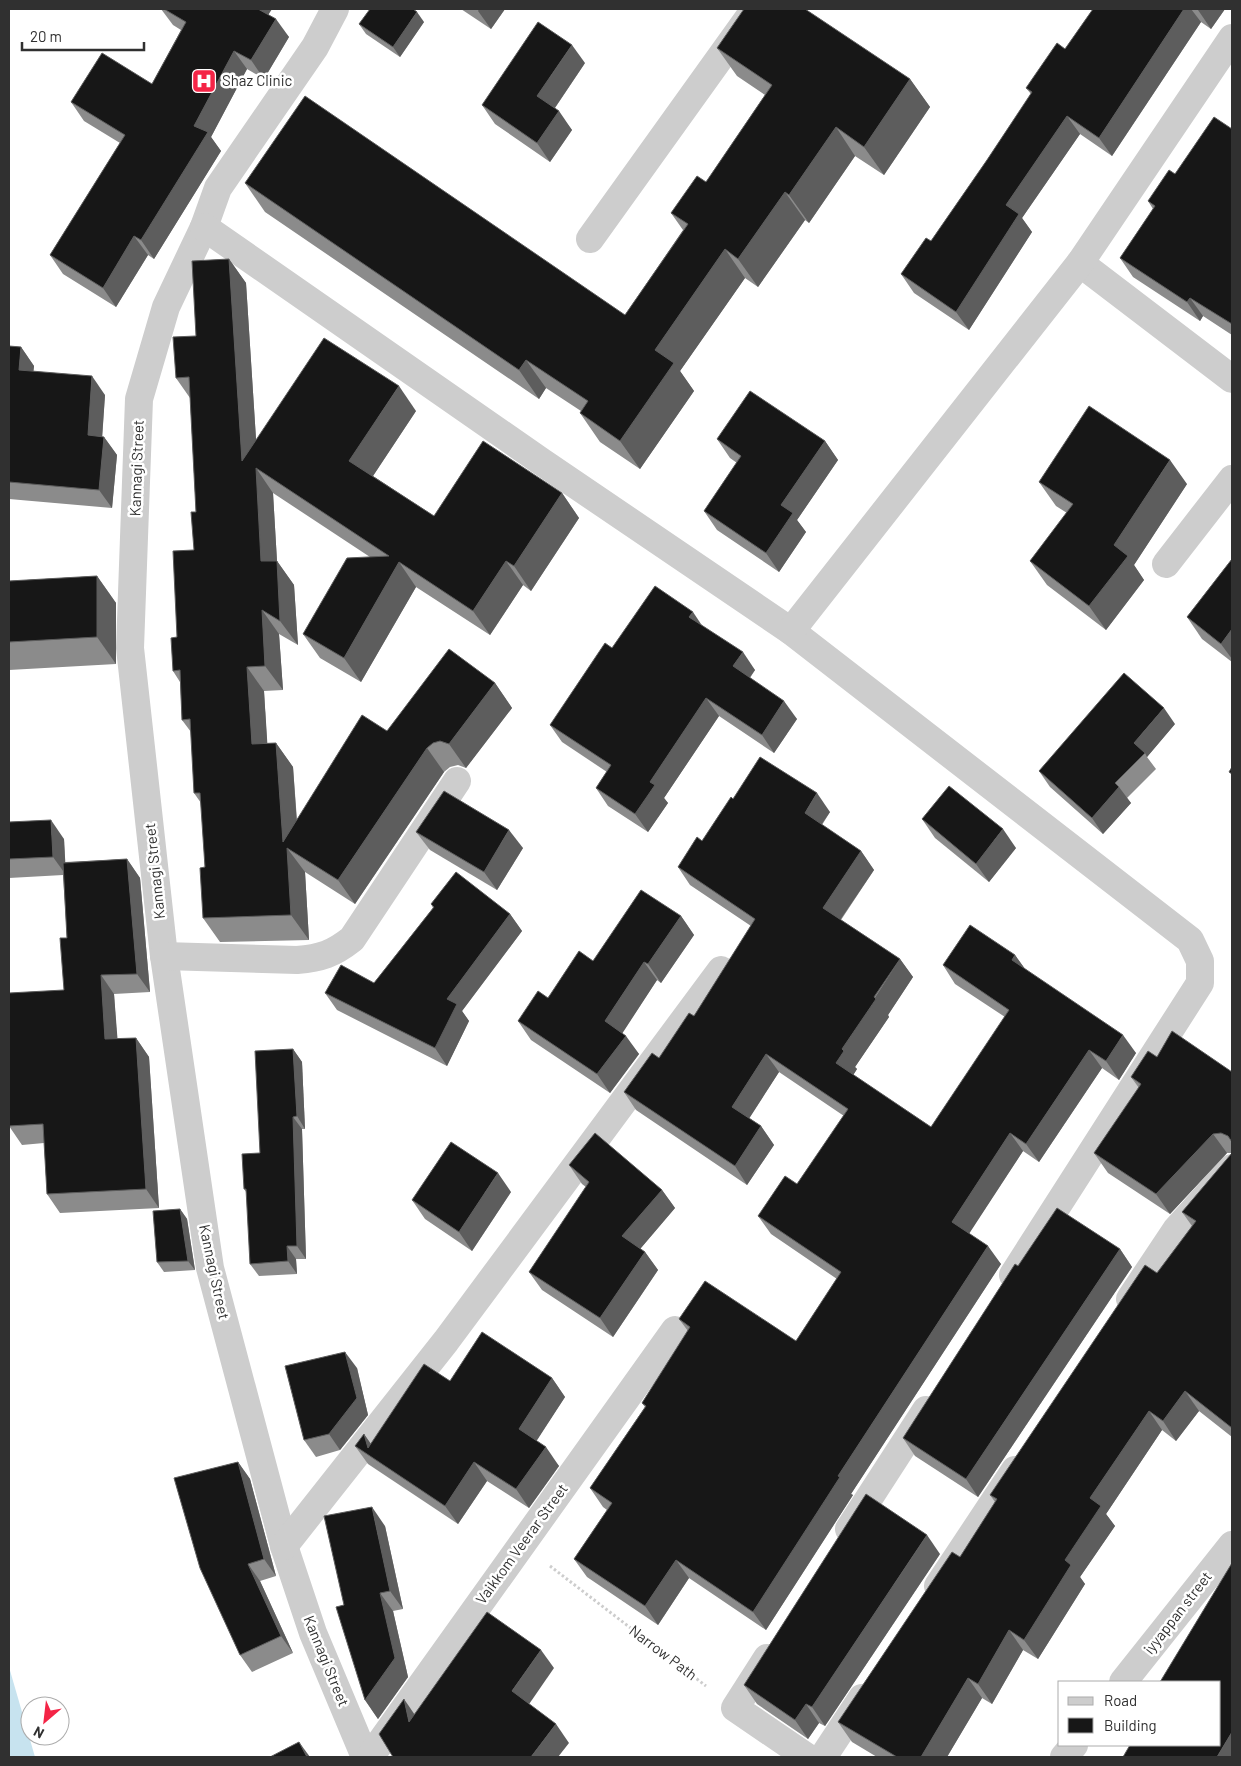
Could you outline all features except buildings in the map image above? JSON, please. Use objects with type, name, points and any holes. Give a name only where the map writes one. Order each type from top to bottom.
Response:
[{"type":"street","name":"Kannagi Street","points":[[335,9],[315,47],[218,188],[204,227],[166,307],[139,400],[130,648],[164,956],[210,1268],[284,1546],[313,1633],[365,1757]]},
{"type":"street","points":[[590,239],[755,9]]},
{"type":"street","points":[[791,631],[1080,263],[1232,38]]},
{"type":"street","points":[[204,227],[542,462],[791,631],[1190,940],[1200,961],[1200,984],[997,1300]]},
{"type":"street","points":[[1080,263],[1232,379]]},
{"type":"street","points":[[1166,564],[1232,479]]},
{"type":"street","points":[[164,956],[297,960],[316,958],[336,952],[352,939],[457,781]]},
{"type":"street","points":[[284,1546],[446,1341],[721,970]]},
{"type":"street","points":[[1115,1321],[1176,1230],[1232,1168]]},
{"type":"street","name":"Vaikkom Veerar Street","points":[[370,1757],[675,1330]]},
{"type":"street","points":[[836,1550],[938,1391]]},
{"type":"street","points":[[922,1609],[1027,1453]]},
{"type":"street","name":"iyyappan street","points":[[1124,1681],[1232,1544]]},
{"type":"street","points":[[783,1633],[734,1708],[807,1757]]},
{"type":"street","points":[[823,1757],[878,1675]]},
{"type":"street","points":[[1064,1757],[1073,1746]]},
{"type":"path","name":"Narrow Path","points":[[522,1545],[734,1708]]},
{"type":"water","points":[[9,1667],[20,1705],[20,1746],[32,1746],[35,1757],[9,1757]]},
{"type":"place","name":"Shaz Clinic","points":[[204,81]]}]
